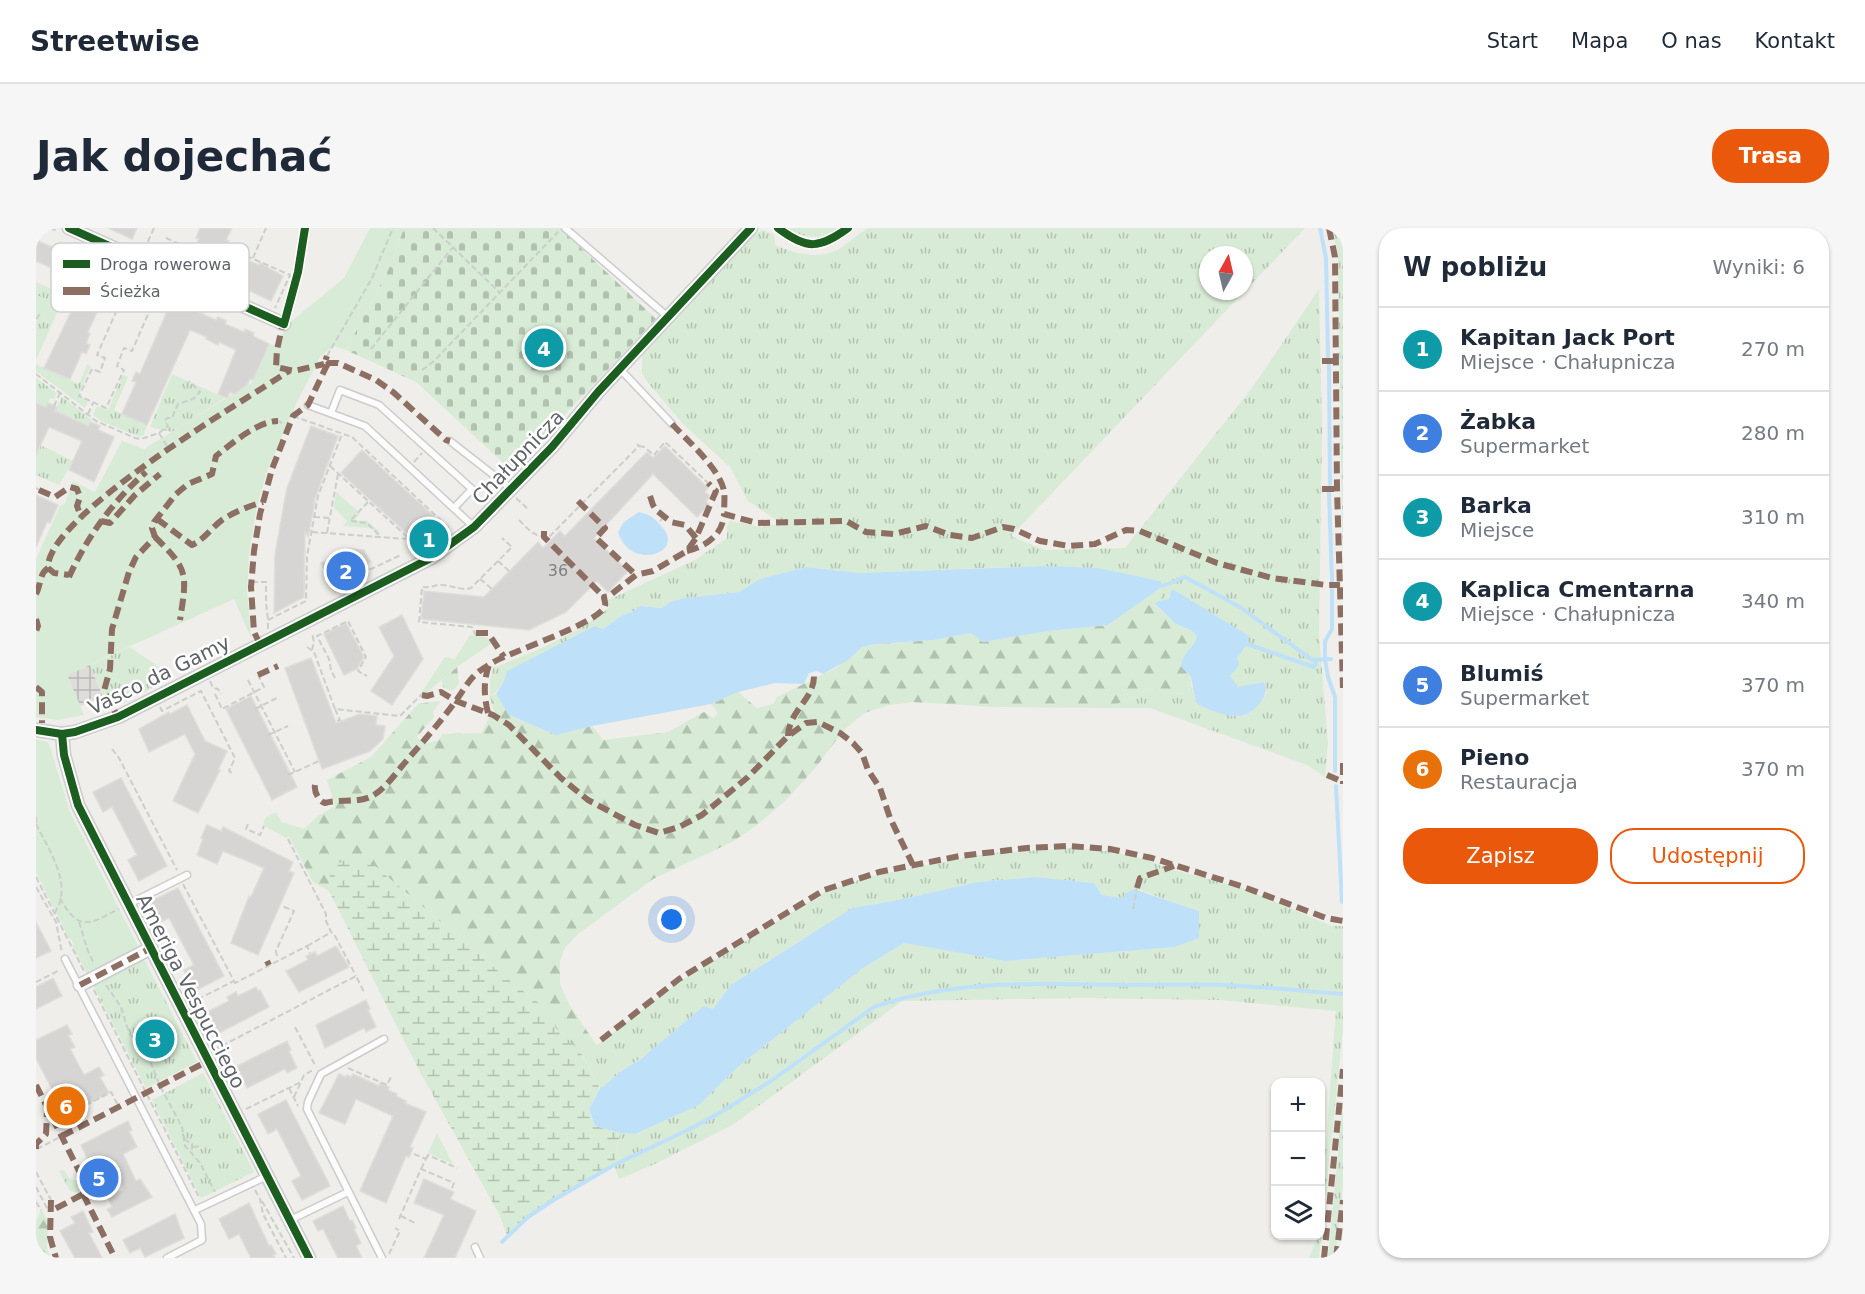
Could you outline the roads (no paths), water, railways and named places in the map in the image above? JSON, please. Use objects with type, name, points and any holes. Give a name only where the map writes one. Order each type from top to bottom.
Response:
[{"type":"street","points":[[69,228],[103,243]]},
{"type":"street","name":"Chałupnicza","points":[[260,644],[431,558],[474,527],[512,492],[620,369],[751,228]]},
{"type":"street","points":[[249,308],[284,324]]},
{"type":"street","name":"Vasco da Gamy","points":[[36,730],[62,734],[98,725],[260,644]]},
{"type":"street","name":"Ameriga Vespucciego","points":[[62,734],[64,755],[78,805],[125,906],[151,948],[309,1258]]},
{"type":"street","points":[[86,986],[99,973],[151,948]]},
{"type":"lane","points":[[564,228],[668,317]]},
{"type":"lane","points":[[620,369],[672,424]]},
{"type":"lane","points":[[331,413],[340,390],[380,405],[472,489],[454,508]]},
{"type":"lane","points":[[308,405],[365,426],[474,527]]},
{"type":"lane","points":[[450,441],[512,492]]},
{"type":"lane","points":[[125,906],[178,875],[187,875]]},
{"type":"lane","points":[[65,959],[86,986],[201,1224],[202,1240],[167,1258]]},
{"type":"lane","points":[[384,1040],[321,1074],[307,1109],[348,1192],[385,1257]]},
{"type":"lane","points":[[195,1210],[267,1176]]},
{"type":"lane","points":[[291,1220],[348,1192]]},
{"type":"lane","points":[[475,1247],[480,1258]]},
{"type":"water","points":[[639,512],[652,517],[662,527],[667,536],[667,544],[662,551],[644,555],[633,552],[624,544],[618,532],[624,522]]},
{"type":"water","points":[[1048,566],[1098,568],[1161,581],[1163,586],[1108,625],[1048,631],[983,642],[971,633],[934,640],[875,644],[862,647],[848,660],[823,674],[817,671],[809,673],[804,684],[775,683],[738,692],[711,704],[556,735],[509,715],[496,694],[507,671],[595,626],[603,629],[640,606],[662,608],[670,602],[685,598],[739,592],[760,579],[806,567],[859,573]]},
{"type":"water","points":[[1171,590],[1249,636],[1247,644],[1237,658],[1239,666],[1230,676],[1238,687],[1263,682],[1264,698],[1251,712],[1241,716],[1230,715],[1196,703],[1191,677],[1181,666],[1197,636],[1191,630],[1176,624],[1155,604],[1169,599]]},
{"type":"water","points":[[1035,877],[1094,883],[1102,895],[1123,898],[1126,893],[1134,889],[1199,911],[1199,938],[1175,947],[1005,961],[904,943],[863,968],[739,1066],[699,1105],[635,1134],[620,1133],[595,1126],[589,1109],[600,1089],[642,1058],[704,1006],[713,1009],[731,985],[852,908],[978,882]]},
{"type":"waterway","points":[[1320,228],[1326,258],[1328,357]]},
{"type":"waterway","points":[[1329,365],[1330,484]]},
{"type":"waterway","points":[[1329,493],[1332,581]]},
{"type":"waterway","points":[[1163,586],[1185,577],[1240,607],[1312,660],[1331,659]]},
{"type":"waterway","points":[[1332,590],[1332,629],[1325,641],[1325,659],[1335,697],[1335,771]]},
{"type":"waterway","points":[[1247,644],[1314,667],[1317,660]]},
{"type":"waterway","points":[[1336,786],[1342,902]]},
{"type":"waterway","points":[[502,1242],[528,1217],[552,1201],[614,1165],[721,1112],[771,1081],[874,1007],[903,998],[964,988],[1026,984],[1224,985],[1342,994]]},
{"type":"place","name":"Kaplica Cmentarna","points":[[544,348]]},
{"type":"place","name":"Kapitan Jack Port","points":[[429,539]]},
{"type":"place","name":"Żabka","points":[[346,571]]},
{"type":"place","name":"Barka","points":[[155,1039]]},
{"type":"place","name":"Pieno","points":[[66,1106]]},
{"type":"place","name":"Blumiś","points":[[99,1178]]}]
